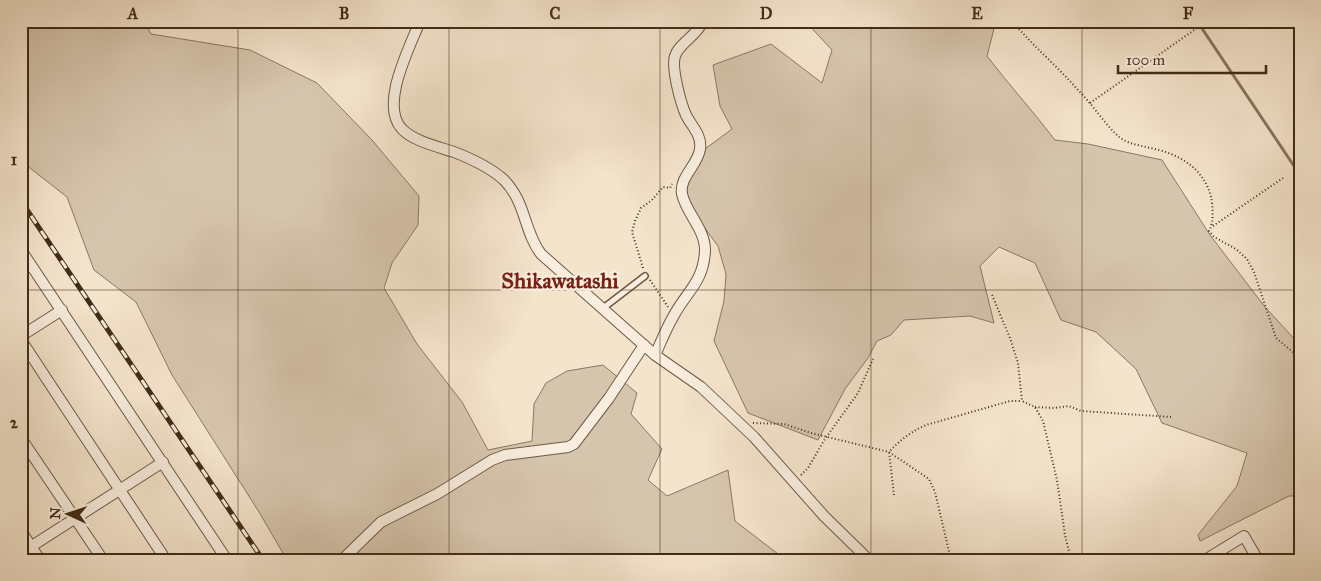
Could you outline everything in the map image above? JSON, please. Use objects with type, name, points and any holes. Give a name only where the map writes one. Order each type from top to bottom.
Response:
[{"type":"street","points":[[420,21],[396,81],[394,108],[401,129],[411,136],[473,160],[504,180],[522,208],[536,247],[541,254],[655,355],[702,387],[754,437],[824,516],[869,560]]},
{"type":"street","points":[[655,355],[673,316],[693,289],[700,273],[705,249],[700,231],[690,214],[681,192],[685,178],[700,150],[700,137],[686,114],[674,73],[675,55],[699,30],[703,21]]},
{"type":"street","points":[[21,250],[227,560]]},
{"type":"street","points":[[62,310],[21,338],[166,560]]},
{"type":"street","points":[[342,560],[381,522],[437,494],[492,460],[506,455],[568,447],[574,444],[609,398],[644,345]]},
{"type":"street","points":[[21,438],[103,560]]},
{"type":"street","points":[[21,553],[163,462]]},
{"type":"street","points":[[21,531],[40,560]]},
{"type":"street","points":[[1205,560],[1244,536],[1258,560]]},
{"type":"lane","points":[[602,309],[645,276]]},
{"type":"path","points":[[1012,21],[1028,40],[1059,69],[1119,136],[1132,144],[1170,153],[1192,165],[1208,185],[1212,202],[1212,226],[1210,231],[1214,237],[1236,249],[1247,259],[1254,272],[1276,338],[1300,358]]},
{"type":"path","points":[[1090,103],[1207,21]]},
{"type":"path","points":[[1212,226],[1283,178]]},
{"type":"path","points":[[673,316],[655,286],[645,276],[632,232],[641,208],[652,200],[663,187],[670,188],[674,181]]},
{"type":"path","points":[[992,295],[1018,363],[1022,401]]},
{"type":"path","points":[[793,480],[808,468],[825,438],[858,393],[873,359]]},
{"type":"path","points":[[894,495],[890,452],[897,443],[926,425],[1010,401],[1022,401],[1035,407],[1054,408],[1069,406],[1081,411],[1171,417]]},
{"type":"path","points":[[1035,407],[1043,421],[1057,480],[1065,536],[1071,560]]},
{"type":"path","points":[[739,422],[784,424],[811,433],[890,452],[929,480],[936,492],[951,560]]},
{"type":"shaded area","points":[[21,21],[144,21],[151,34],[250,50],[317,83],[372,140],[419,196],[418,225],[392,263],[384,288],[417,344],[462,402],[488,450],[532,441],[534,404],[546,383],[567,371],[603,365],[637,393],[631,414],[662,449],[648,480],[667,496],[728,470],[735,521],[786,560],[287,560],[259,512],[172,375],[136,302],[94,270],[67,197],[21,161]]},
{"type":"shaded area","points":[[805,21],[996,21],[987,56],[1055,140],[1088,144],[1162,160],[1210,235],[1265,307],[1300,345],[1300,496],[1289,496],[1200,541],[1198,535],[1237,486],[1247,453],[1162,423],[1136,369],[1096,332],[1061,320],[1035,263],[999,247],[980,266],[994,323],[970,316],[904,320],[891,335],[877,341],[868,358],[845,389],[818,440],[748,413],[714,341],[724,301],[726,274],[718,246],[692,211],[678,180],[690,160],[732,129],[720,106],[713,65],[771,44],[822,83],[832,50]]},
{"type":"waterway","points":[[1197,21],[1300,175]]},
{"type":"railway","points":[[21,201],[263,560]]},
{"type":"district","name":"Shikawatashi","points":[[560,280]]}]
